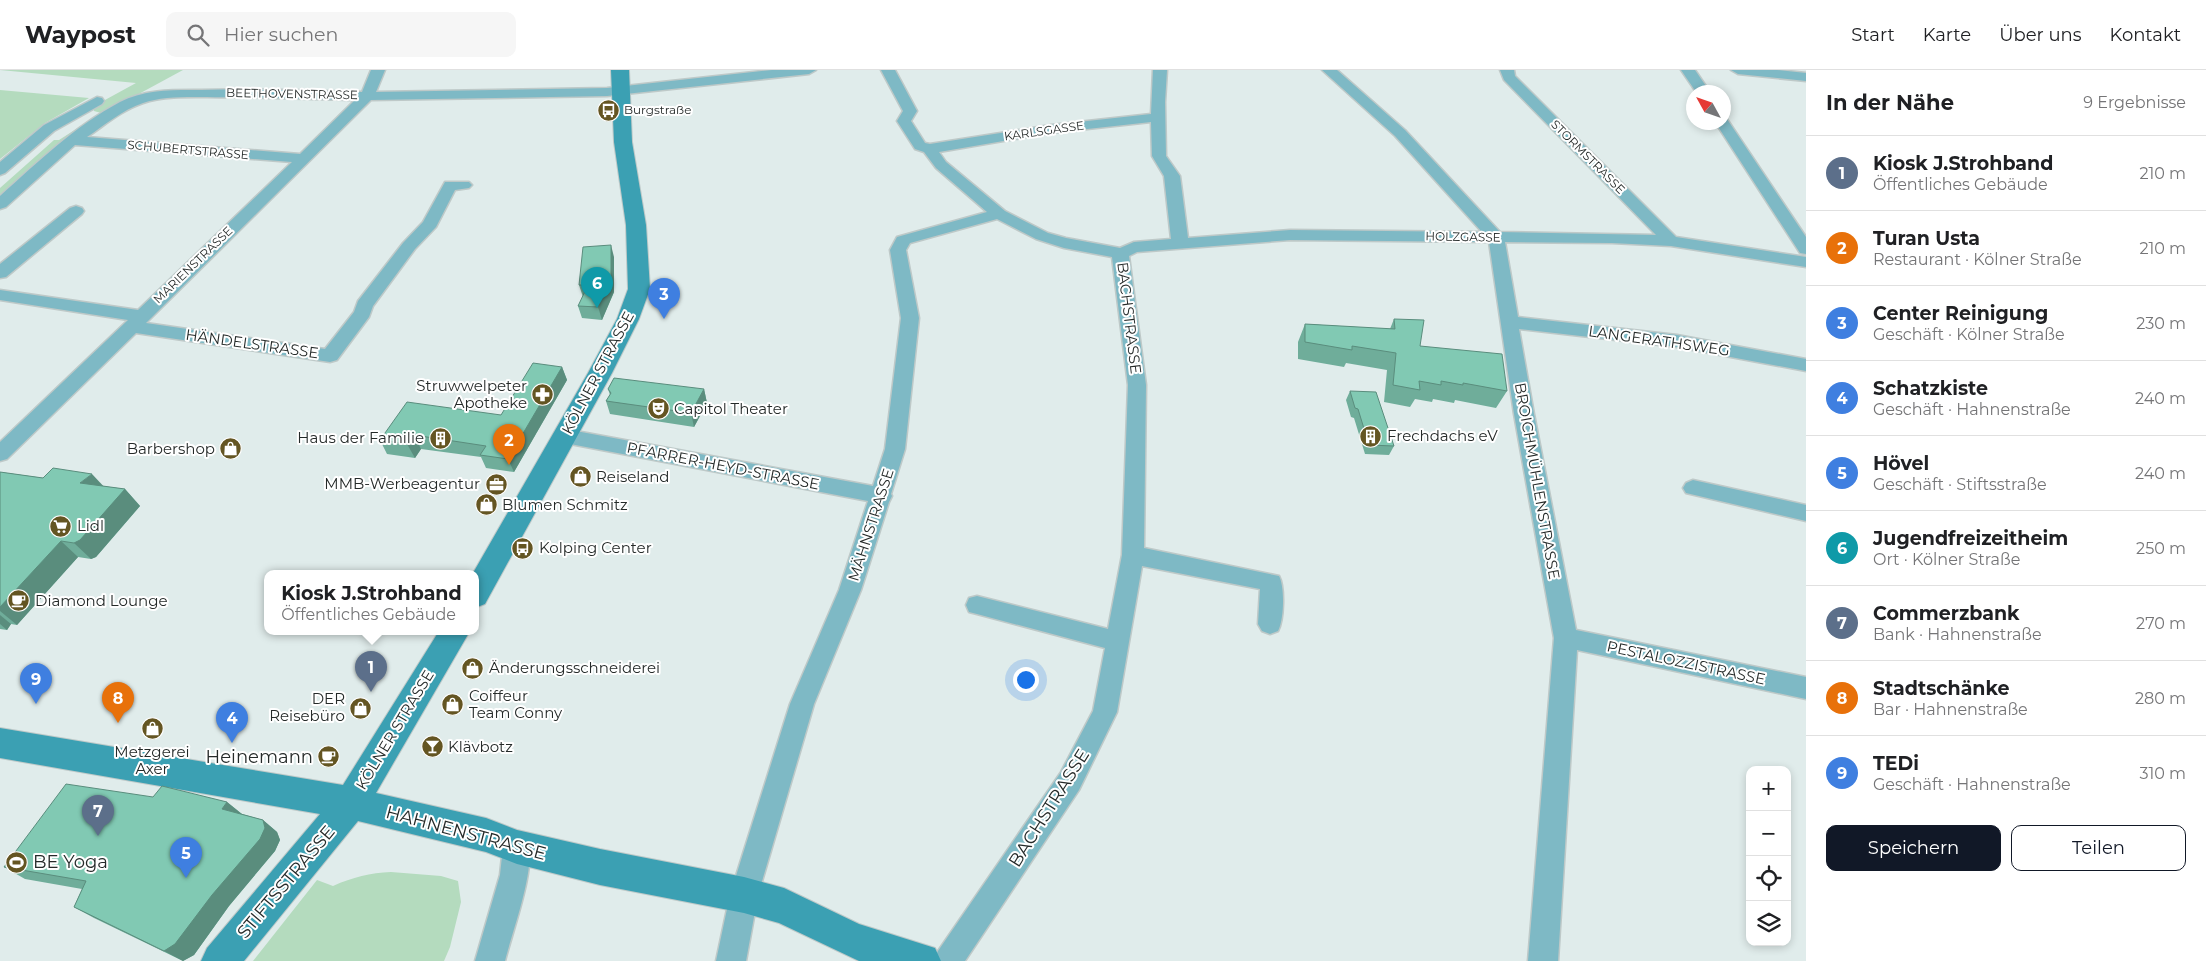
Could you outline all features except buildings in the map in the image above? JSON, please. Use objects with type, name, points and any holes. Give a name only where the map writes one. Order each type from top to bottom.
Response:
[{"type":"main road","name":"KÖLNER STRASSE","points":[[479,589],[628,319],[639,289],[636,225],[623,142],[620,80]]},
{"type":"main road","name":"KÖLNER STRASSE","points":[[351,803],[453,635]]},
{"type":"main road","name":"HAHNENSTRASSE","points":[[0,743],[351,803],[486,835],[517,847],[600,867],[744,895],[784,906],[854,941],[922,961]]},
{"type":"main road","name":"STIFTSSTRASSE","points":[[220,961],[351,803]]},
{"type":"street","name":"MARIENSTRASSE","points":[[0,454],[304,159],[366,96],[378,70]]},
{"type":"street","points":[[620,80],[809,70]]},
{"type":"street","name":"BACHSTRASSE","points":[[888,70],[910,111],[904,121],[920,146],[929,149],[941,165],[999,214],[1042,236],[1064,243],[1111,250],[1120,254],[1123,289],[1137,385],[1133,555],[1105,712],[1070,781],[948,961]]},
{"type":"street","points":[[1160,70],[1159,156],[1172,176],[1180,243]]},
{"type":"street","points":[[1330,70],[1400,133],[1496,237]]},
{"type":"street","name":"STORMSTRASSE","points":[[1507,70],[1509,77],[1671,241]]},
{"type":"street","points":[[1688,70],[1698,85]]},
{"type":"street","points":[[1738,70],[1806,78]]},
{"type":"street","name":"BEETHOVENSTRASSE","points":[[0,204],[72,140],[125,106],[140,99],[157,95],[232,93],[366,96],[551,93],[620,80]]},
{"type":"street","points":[[0,170],[49,128],[97,101]]},
{"type":"street","name":"KARLSGASSE","points":[[929,149],[1051,129],[1159,117]]},
{"type":"street","points":[[1727,130],[1805,261]]},
{"type":"street","name":"SCHUBERTSTRASSE","points":[[72,140],[304,159]]},
{"type":"street","name":"HÄNDELSTRASSE","points":[[136,321],[330,356],[363,313],[364,305],[409,246],[430,224],[450,185],[464,185]]},
{"type":"street","points":[[0,273],[76,211]]},
{"type":"street","name":"MÄHNSTRASSE","points":[[731,961],[744,895],[802,704],[850,590],[882,496],[895,449],[910,318],[898,250],[903,240],[999,214]]},
{"type":"street","name":"HOLZGASSE","points":[[1120,254],[1134,247],[1290,235],[1612,238],[1671,241],[1805,261]]},
{"type":"street","name":"BROICHMÜHLENSTRASSE","points":[[1496,237],[1524,414],[1566,638],[1543,961]]},
{"type":"street","points":[[0,295],[136,321]]},
{"type":"street","name":"LANGERATHSWEG","points":[[1510,322],[1677,341],[1806,365]]},
{"type":"street","name":"PFARRER-HEYD-STRASSE","points":[[565,436],[882,496]]},
{"type":"street","points":[[1693,488],[1806,512]]},
{"type":"street","points":[[1133,555],[1271,582],[1270,624]]},
{"type":"street","points":[[977,606],[1118,642]]},
{"type":"street","name":"PESTALOZZISTRASSE","points":[[1566,638],[1806,688]]},
{"type":"street","points":[[490,961],[514,875],[517,847]]},
{"type":"green space","points":[[0,70],[183,70],[124,102],[64,141],[0,196],[0,188],[54,140],[59,140],[101,113],[94,111],[94,106],[136,83]]},
{"type":"green space","points":[[0,90],[89,98],[45,123],[0,159]]},
{"type":"green space","points":[[391,872],[441,876],[458,881],[461,902],[450,947],[444,961],[253,961],[317,880],[333,886],[362,876]]},
{"type":"place","name":"Burgstraße","points":[[608,110]]},
{"type":"place","name":"Jugendfreizeitheim","points":[[597,308]]},
{"type":"place","name":"Center Reinigung","points":[[664,319]]},
{"type":"place","name":"Struwwelpeter Apotheke","points":[[543,395]]},
{"type":"place","name":"Capitol Theater","points":[[658,409]]},
{"type":"place","name":"Frechdachs eV","points":[[1371,436]]},
{"type":"place","name":"Haus der Familie","points":[[440,438]]},
{"type":"place","name":"Barbershop","points":[[231,449]]},
{"type":"place","name":"Turan Usta","points":[[509,465]]},
{"type":"place","name":"Reiseland","points":[[580,477]]},
{"type":"place","name":"MMB-Werbeagentur","points":[[496,484]]},
{"type":"place","name":"Blumen Schmitz","points":[[486,505]]},
{"type":"place","name":"Lidl","points":[[61,526]]},
{"type":"place","name":"Kolping Center","points":[[523,548]]},
{"type":"place","name":"Diamond Lounge","points":[[19,601]]},
{"type":"place","name":"Änderungsschneiderei","points":[[473,668]]},
{"type":"place","name":"Kiosk J.Strohband","points":[[371,692]]},
{"type":"place","name":"TEDi","points":[[36,704]]},
{"type":"place","name":"Coiffeur Team Conny","points":[[453,705]]},
{"type":"place","name":"DER Reisebüro","points":[[361,708]]},
{"type":"place","name":"Stadtschänke","points":[[118,723]]},
{"type":"place","name":"Metzgerei Axer","points":[[152,729]]},
{"type":"place","name":"Schatzkiste","points":[[232,743]]},
{"type":"place","name":"Klävbotz","points":[[432,747]]},
{"type":"place","name":"Heinemann","points":[[329,757]]},
{"type":"place","name":"Commerzbank","points":[[98,836]]},
{"type":"place","name":"BE Yoga","points":[[17,862]]},
{"type":"place","name":"Hövel","points":[[186,878]]}]
